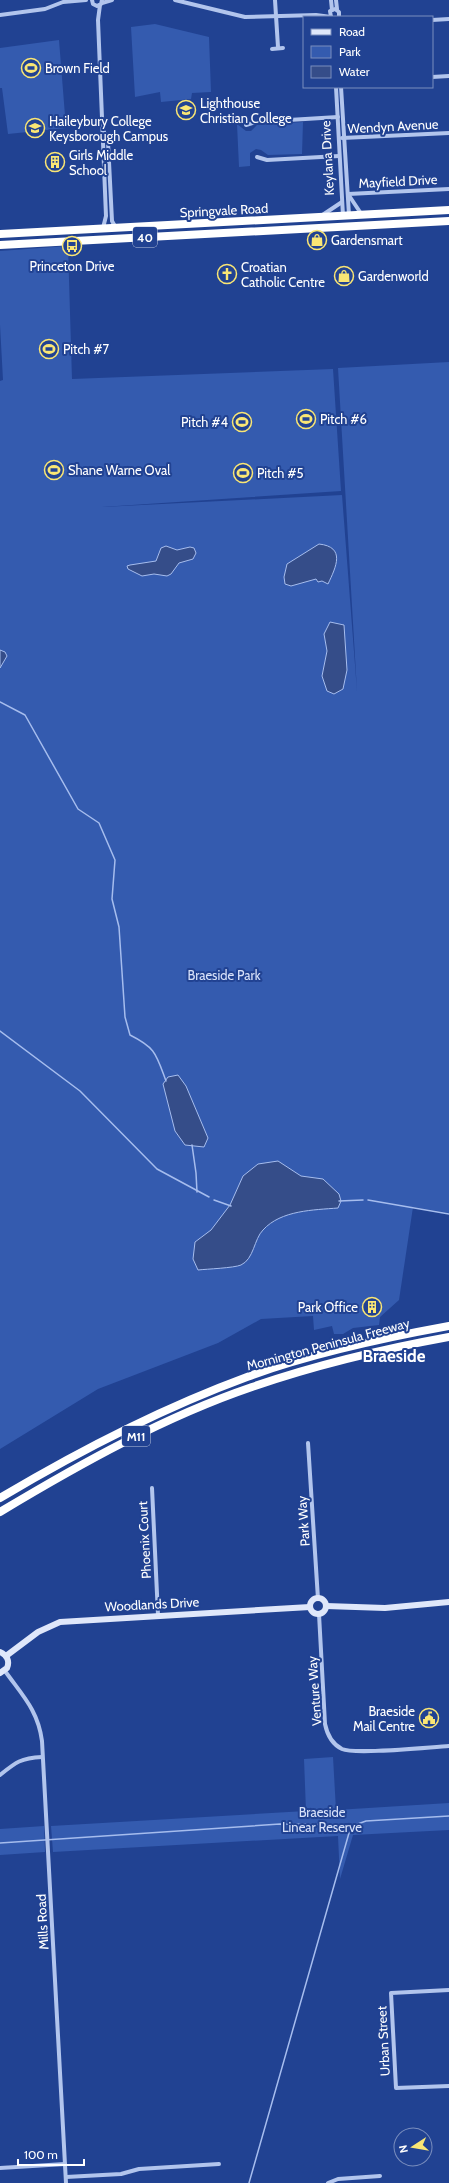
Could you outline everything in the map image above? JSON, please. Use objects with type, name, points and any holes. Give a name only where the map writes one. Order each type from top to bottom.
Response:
[{"type":"highway","name":"Springvale Road","points":[[0,234],[449,210]]},
{"type":"highway","name":"Keylana Drive","points":[[346,216],[347,227]]},
{"type":"highway","name":"Springvale Road","points":[[0,245],[449,221]]},
{"type":"highway","name":"Mornington Peninsula Freeway","points":[[0,1498],[129,1426],[248,1377],[370,1343],[449,1326]]},
{"type":"highway","name":"Mornington Peninsula Freeway","points":[[0,1512],[124,1442],[204,1406],[284,1377],[323,1366],[449,1337]]},
{"type":"street","points":[[0,16],[42,10],[63,2],[86,0]]},
{"type":"street","points":[[80,1],[101,3],[112,0]]},
{"type":"street","points":[[175,0],[245,17],[324,16]]},
{"type":"street","points":[[275,0],[278,47]]},
{"type":"street","points":[[332,0],[333,10]]},
{"type":"street","points":[[331,16],[336,0]]},
{"type":"street","points":[[93,3],[98,20]]},
{"type":"street","points":[[101,3],[98,20],[104,132],[102,142],[106,216],[103,229]]},
{"type":"street","points":[[316,15],[333,10],[340,13],[339,16]]},
{"type":"street","points":[[433,20],[449,20]]},
{"type":"street","points":[[272,49],[278,47],[283,48]]},
{"type":"street","points":[[433,77],[449,76]]},
{"type":"street","name":"Keylana Drive","points":[[336,88],[342,202],[346,216]]},
{"type":"street","name":"Keylana Drive","points":[[341,88],[348,194],[346,216]]},
{"type":"street","points":[[246,125],[256,122],[342,117]]},
{"type":"street","points":[[104,132],[108,142],[112,221],[116,228]]},
{"type":"street","name":"Wendyn Avenue","points":[[339,138],[449,133]]},
{"type":"street","points":[[257,157],[267,160],[339,156]]},
{"type":"street","name":"Mayfield Drive","points":[[348,194],[449,189]]},
{"type":"street","points":[[348,194],[362,215]]},
{"type":"street","points":[[319,217],[342,202]]},
{"type":"street","name":"Park Way","points":[[308,1443],[318,1599]]},
{"type":"street","name":"Phoenix Court","points":[[152,1488],[158,1615]]},
{"type":"street","points":[[318,1599],[322,1600],[326,1606],[323,1612],[319,1614],[312,1612],[310,1607],[312,1602],[318,1599]]},
{"type":"street","points":[[326,1606],[386,1608],[449,1602]]},
{"type":"street","name":"Woodlands Drive","points":[[6,1656],[38,1632],[60,1622],[310,1607]]},
{"type":"street","name":"Venture Way","points":[[319,1614],[325,1724],[331,1740],[342,1749],[358,1752],[449,1746]]},
{"type":"street","points":[[0,1652],[6,1656],[8,1662],[2,1672]]},
{"type":"street","name":"Mills Road","points":[[2,1672],[33,1709],[40,1725],[49,1854],[66,2183]]},
{"type":"street","points":[[0,1775],[19,1760],[42,1757]]},
{"type":"street","name":"Urban Street","points":[[449,1990],[391,1993],[396,2088],[449,2086]]},
{"type":"street","points":[[0,2168],[65,2164]]},
{"type":"street","points":[[66,2177],[121,2174],[138,2169],[219,2164]]},
{"type":"street","points":[[328,2183],[338,2179],[380,2176]]},
{"type":"green space","points":[[155,24],[209,37],[211,92],[192,93],[191,99],[161,102],[160,92],[135,97],[131,27]]},
{"type":"green space","name":"Brown Field","points":[[59,40],[66,128],[8,134],[2,88],[0,88],[0,48]]},
{"type":"green space","points":[[303,122],[302,154],[268,155],[261,150],[256,149],[250,153],[250,166],[239,167],[237,124],[246,131],[251,131],[257,125]]},
{"type":"green space","name":"Braeside Park","points":[[68,246],[72,379],[333,369],[341,491],[102,507],[342,495],[357,691],[338,368],[449,362],[449,1213],[413,1207],[399,1300],[380,1317],[379,1325],[353,1328],[343,1334],[334,1334],[332,1326],[314,1330],[313,1316],[261,1319],[218,1343],[98,1389],[0,1449],[0,381],[3,380],[0,325],[0,251]]},
{"type":"green space","name":"Braeside Linear Reserve","points":[[333,1757],[336,1810],[449,1803],[449,1830],[353,1835],[340,1879],[338,1836],[53,1852],[51,1826],[306,1811],[304,1759]]},
{"type":"green space","points":[[44,1826],[45,1852],[0,1855],[0,1829]]},
{"type":"water","points":[[319,544],[333,549],[336,553],[336,565],[328,584],[322,581],[318,582],[316,579],[291,586],[285,584],[284,577],[287,564]]},
{"type":"water","points":[[166,546],[177,550],[190,547],[194,548],[196,553],[193,559],[179,563],[171,574],[167,576],[154,574],[142,576],[128,569],[127,566],[130,565],[156,561],[161,548]]},
{"type":"water","points":[[330,622],[344,625],[347,670],[343,689],[334,694],[327,691],[322,676],[327,651],[324,634]]},
{"type":"water","points":[[0,650],[5,652],[7,656],[0,668]]},
{"type":"water","points":[[178,1075],[186,1086],[208,1138],[204,1147],[185,1145],[175,1131],[163,1084],[168,1077]]},
{"type":"water","points":[[278,1161],[301,1176],[323,1179],[339,1194],[341,1201],[338,1208],[298,1212],[279,1218],[270,1223],[263,1230],[249,1258],[241,1265],[227,1268],[198,1270],[193,1259],[195,1242],[211,1230],[230,1205],[243,1176],[258,1164]]},
{"type":"waterway","points":[[0,702],[25,715],[78,809],[99,823],[115,860],[112,899],[119,927],[125,1017],[130,1035],[145,1044],[154,1053],[166,1081]]},
{"type":"waterway","points":[[0,1031],[80,1091],[157,1169],[209,1197]]},
{"type":"waterway","points":[[192,1145],[197,1192]]},
{"type":"waterway","points":[[214,1200],[231,1206]]},
{"type":"waterway","points":[[339,1201],[363,1200]]},
{"type":"waterway","points":[[368,1200],[449,1214]]},
{"type":"waterway","points":[[249,2183],[349,1833],[355,1825],[366,1821],[449,1816]]},
{"type":"waterway","points":[[0,1843],[280,1824],[355,1825]]},
{"type":"place","name":"Brown Field","points":[[31,68]]},
{"type":"place","name":"Lighthouse Christian College","points":[[186,110]]},
{"type":"place","name":"Haileybury College Keysborough Campus","points":[[35,128]]},
{"type":"place","name":"Girls Middle School","points":[[55,162]]},
{"type":"place","name":"Gardensmart","points":[[317,240]]},
{"type":"place","name":"Princeton Drive","points":[[72,246]]},
{"type":"place","name":"Croatian Catholic Centre","points":[[227,274]]},
{"type":"place","name":"Gardenworld","points":[[344,276]]},
{"type":"place","name":"Pitch #7","points":[[49,349]]},
{"type":"place","name":"Pitch #6","points":[[306,419]]},
{"type":"place","name":"Pitch #4","points":[[242,422]]},
{"type":"place","name":"Shane Warne Oval","points":[[54,470]]},
{"type":"place","name":"Pitch #5","points":[[243,473]]},
{"type":"place","name":"Park Office","points":[[372,1307]]},
{"type":"place","name":"Braeside Mail Centre","points":[[429,1718]]},
{"type":"district","name":"Braeside","points":[[394,1356]]}]
